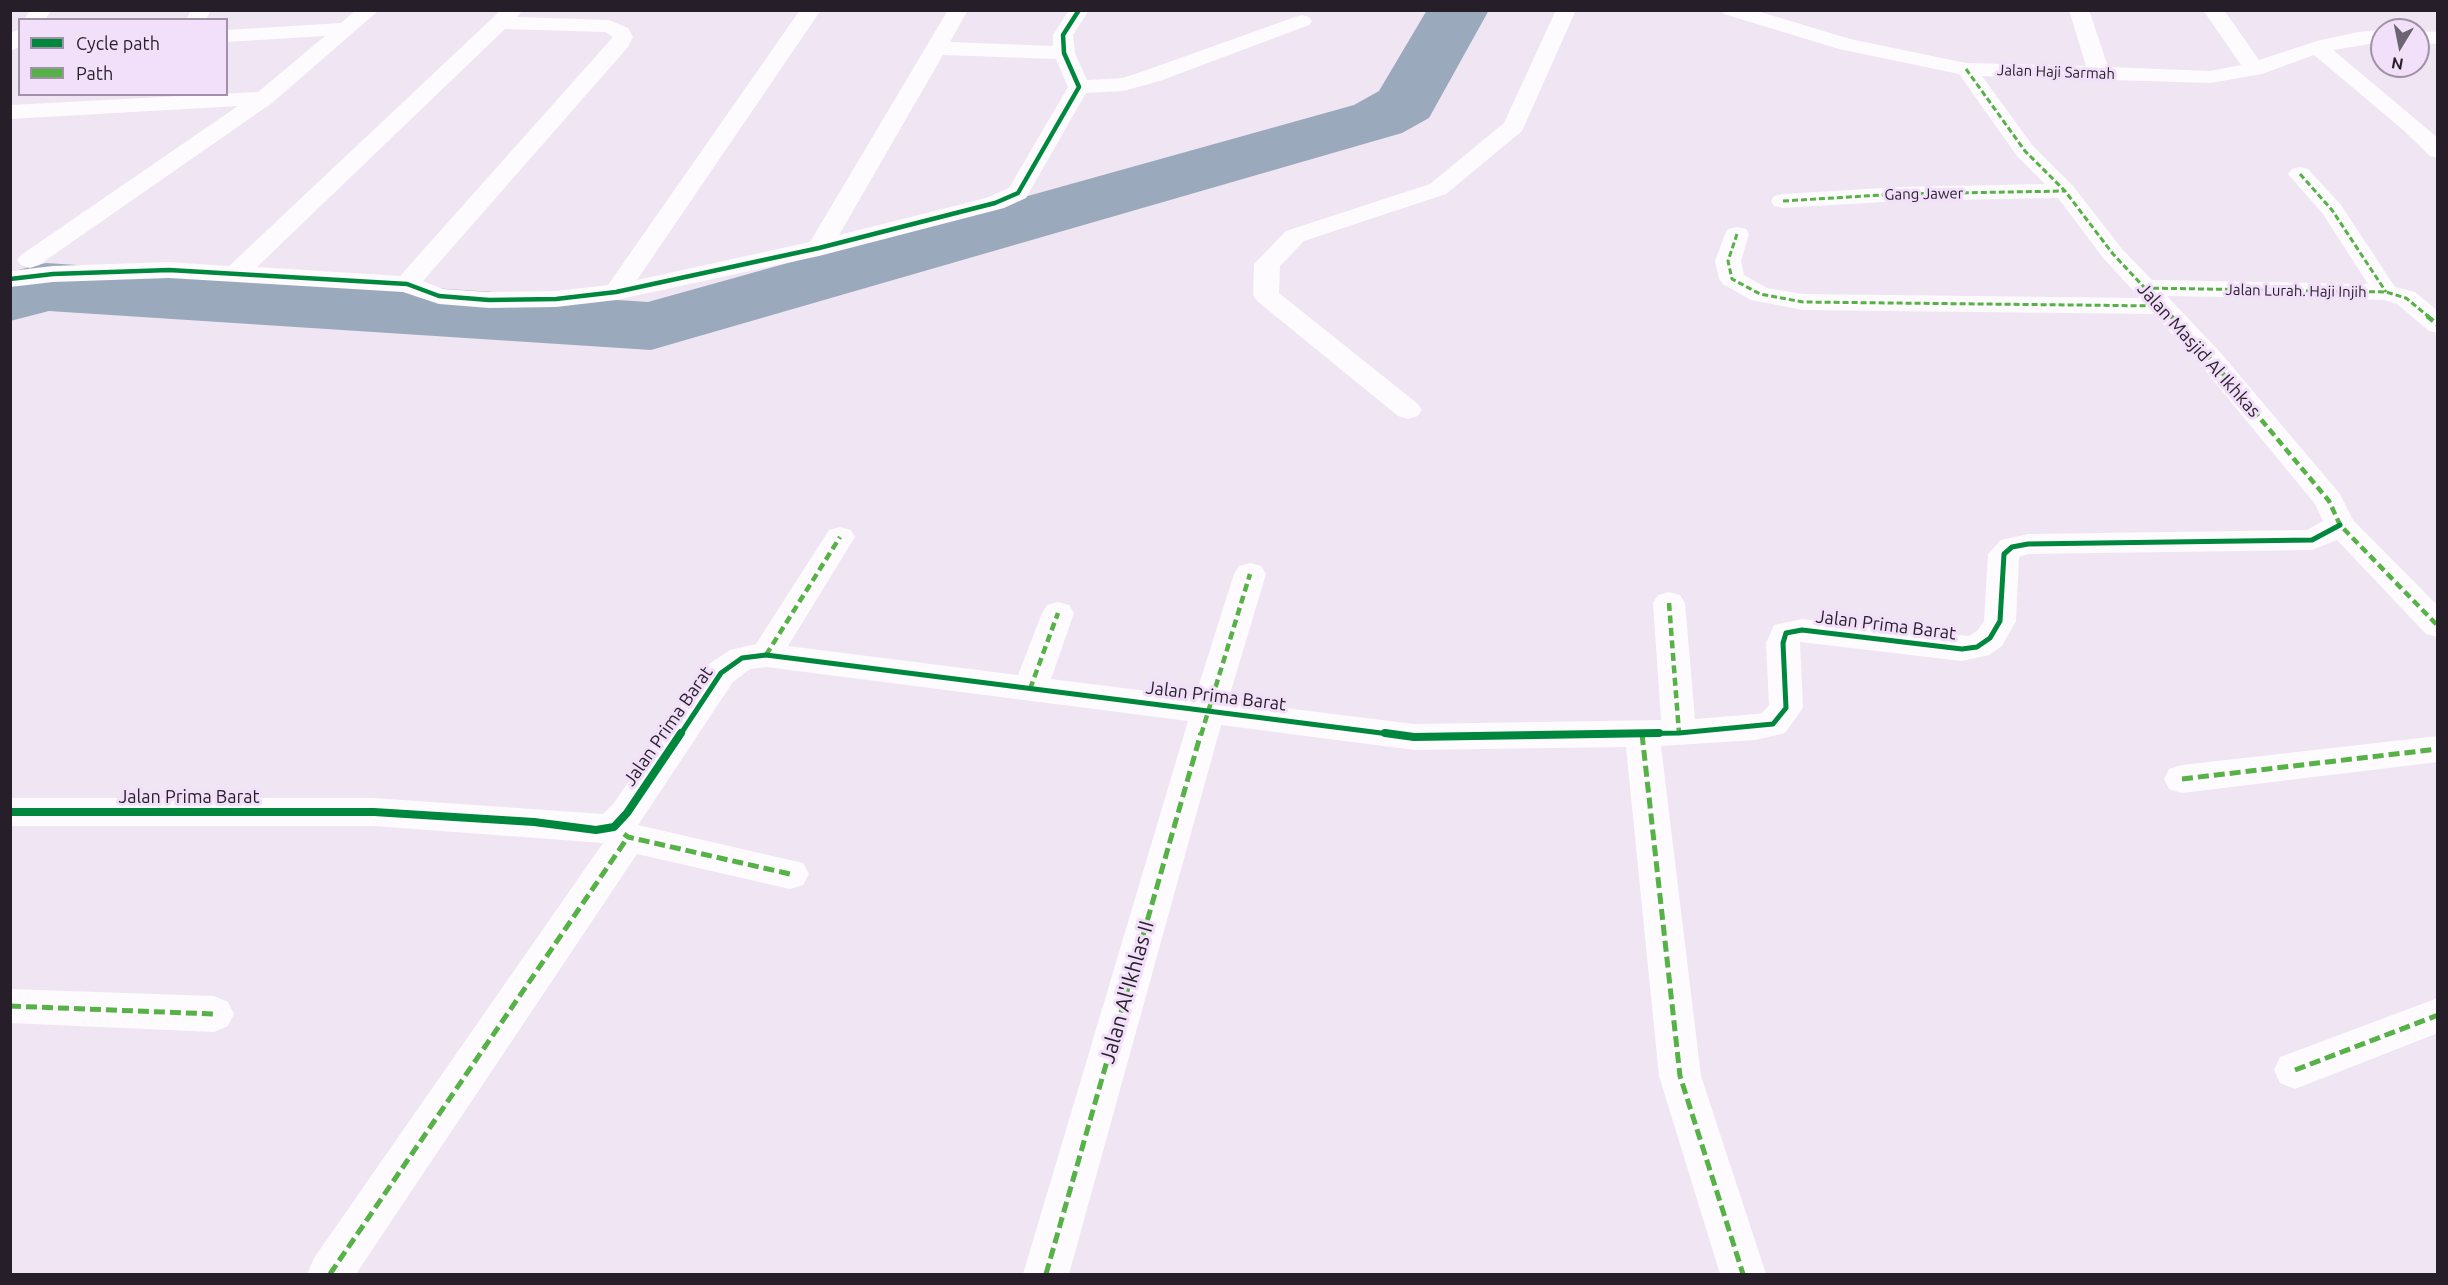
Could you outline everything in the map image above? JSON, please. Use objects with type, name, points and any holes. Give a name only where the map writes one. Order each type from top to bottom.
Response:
[{"type":"street","points":[[616,292],[811,10]]},
{"type":"street","points":[[819,248],[958,10]]},
{"type":"street","points":[[1079,10],[1063,35],[1064,53],[1079,87]]},
{"type":"street","points":[[1408,410],[1266,295],[1267,264],[1295,236],[1438,189],[1514,126],[1566,10]]},
{"type":"street","name":"Jalan Haji Sarmah","points":[[1731,10],[1846,45],[1966,69],[2210,77],[2254,69],[2317,47],[2370,37]]},
{"type":"street","points":[[2079,10],[2099,74]]},
{"type":"street","points":[[2213,10],[2254,69]]},
{"type":"street","points":[[52,274],[20,254],[264,98],[353,17]]},
{"type":"street","points":[[228,36],[353,17]]},
{"type":"street","points":[[234,274],[506,17],[609,26],[621,32],[623,37],[621,43],[407,284]]},
{"type":"street","points":[[1079,87],[1124,84],[1152,76],[1302,21]]},
{"type":"street","points":[[2317,47],[2410,124],[2438,151]]},
{"type":"street","points":[[935,48],[1064,53]]},
{"type":"street","name":"Jalan Masjid Al Ikhkas","points":[[1966,69],[2025,151],[2065,191],[2113,254],[2209,357],[2329,501],[2340,525],[2438,626]]},
{"type":"street","points":[[10,279],[52,274],[169,270],[407,284],[439,296],[489,300],[556,299],[616,292],[819,248],[1009,198],[1018,193],[1079,87]]},
{"type":"street","points":[[10,112],[264,98]]},
{"type":"street","points":[[2300,174],[2332,210],[2386,292]]},
{"type":"street","name":"Gang Jawer","points":[[1783,201],[1899,194],[2065,191]]},
{"type":"street","name":"Jalan Lurah. Haji Injih","points":[[1737,234],[1728,261],[1732,279],[1760,294],[1803,302],[2386,292],[2406,298],[2438,325]]},
{"type":"street","name":"Jalan Prima Barat","points":[[10,812],[374,812],[534,822],[621,832],[627,813],[721,673],[742,658],[766,655],[1414,737],[1660,733],[1756,728],[1773,724],[1786,708],[1783,643],[1786,633],[1802,630],[1962,649],[1977,647],[1990,638],[2000,621],[2004,554],[2012,547],[2028,544],[2312,540],[2340,525]]},
{"type":"street","points":[[766,655],[840,537]]},
{"type":"street","name":"Jalan Al'Ikhlas II","points":[[1046,1275],[1208,710],[1250,574]]},
{"type":"street","points":[[1669,603],[1660,733],[1680,1076],[1743,1275]]},
{"type":"street","points":[[1030,689],[1058,613]]},
{"type":"street","points":[[2182,779],[2438,749]]},
{"type":"street","points":[[330,1275],[621,832],[790,874]]},
{"type":"street","points":[[10,1006],[214,1014]]},
{"type":"street","points":[[2295,1070],[2438,1015]]},
{"type":"waterway","points":[[10,297],[46,287],[651,326],[1378,119],[1405,104],[1458,10]]},
{"type":"marked path","points":[[1966,69],[2025,151],[2065,191],[2113,254],[2209,357],[2329,501],[2340,525],[2438,626]]},
{"type":"marked path","points":[[2300,174],[2332,210],[2386,292]]},
{"type":"marked path","points":[[1783,201],[1899,194],[2065,191]]},
{"type":"marked path","points":[[1737,234],[1728,261],[1732,279],[1760,294],[1803,302],[2161,306]]},
{"type":"marked path","points":[[2144,288],[2386,292],[2406,298],[2438,325]]},
{"type":"marked path","points":[[766,655],[840,537]]},
{"type":"marked path","points":[[1046,1274],[1208,710],[1250,574]]},
{"type":"marked path","points":[[1669,603],[1679,733]]},
{"type":"marked path","points":[[1030,689],[1058,613]]},
{"type":"marked path","points":[[1642,734],[1680,1076],[1743,1274]]},
{"type":"marked path","points":[[2182,779],[2438,749]]},
{"type":"marked path","points":[[624,834],[628,837],[790,874]]},
{"type":"marked path","points":[[330,1274],[628,837]]},
{"type":"marked path","points":[[10,1006],[214,1014]]},
{"type":"marked path","points":[[2295,1070],[2438,1015]]},
{"type":"cycle path","points":[[10,279],[53,274],[169,270],[407,284],[439,296],[489,300],[556,299],[616,292],[819,248],[995,203],[1018,193],[1079,87],[1064,53],[1063,35],[1079,10]]},
{"type":"cycle path","points":[[10,812],[374,812],[534,822],[596,830],[614,827],[627,813],[721,673],[742,658],[766,655],[1414,737],[1679,733],[1756,727],[1773,724],[1786,708],[1783,643],[1786,633],[1802,630],[1962,649],[1977,647],[1990,638],[2000,621],[2004,554],[2012,547],[2028,544],[2312,540],[2340,525]]}]
